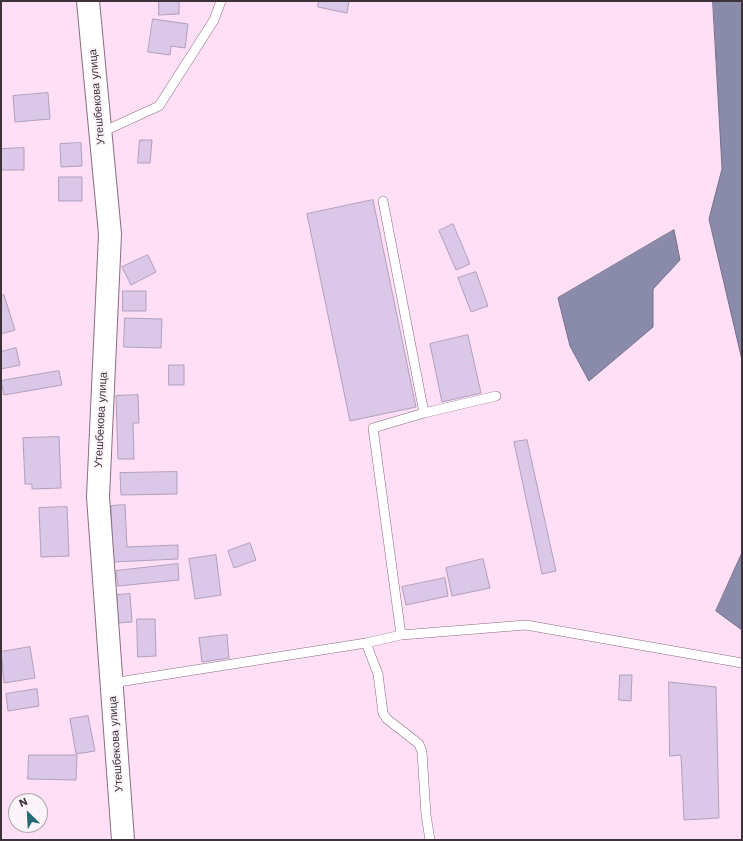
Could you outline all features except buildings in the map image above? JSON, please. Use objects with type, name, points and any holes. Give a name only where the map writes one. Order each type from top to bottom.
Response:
[{"type":"main road","name":"Утешбекова улица","points":[[88,1],[110,234],[98,497],[123,840]]},
{"type":"lane","points":[[100,133],[159,106],[214,20],[221,1]]},
{"type":"lane","points":[[383,201],[424,412]]},
{"type":"lane","points":[[402,635],[373,428],[424,412],[496,396]]},
{"type":"lane","points":[[112,683],[366,643],[402,635],[526,625],[742,663]]},
{"type":"lane","points":[[366,643],[378,674],[383,713],[387,719],[419,744],[422,752],[426,815],[430,840]]},
{"type":"water","points":[[713,1],[742,1],[742,360],[709,219],[722,169]]},
{"type":"water","points":[[674,230],[680,260],[653,289],[653,327],[589,381],[570,346],[558,298]]},
{"type":"water","points":[[742,553],[742,630],[716,611]]}]
